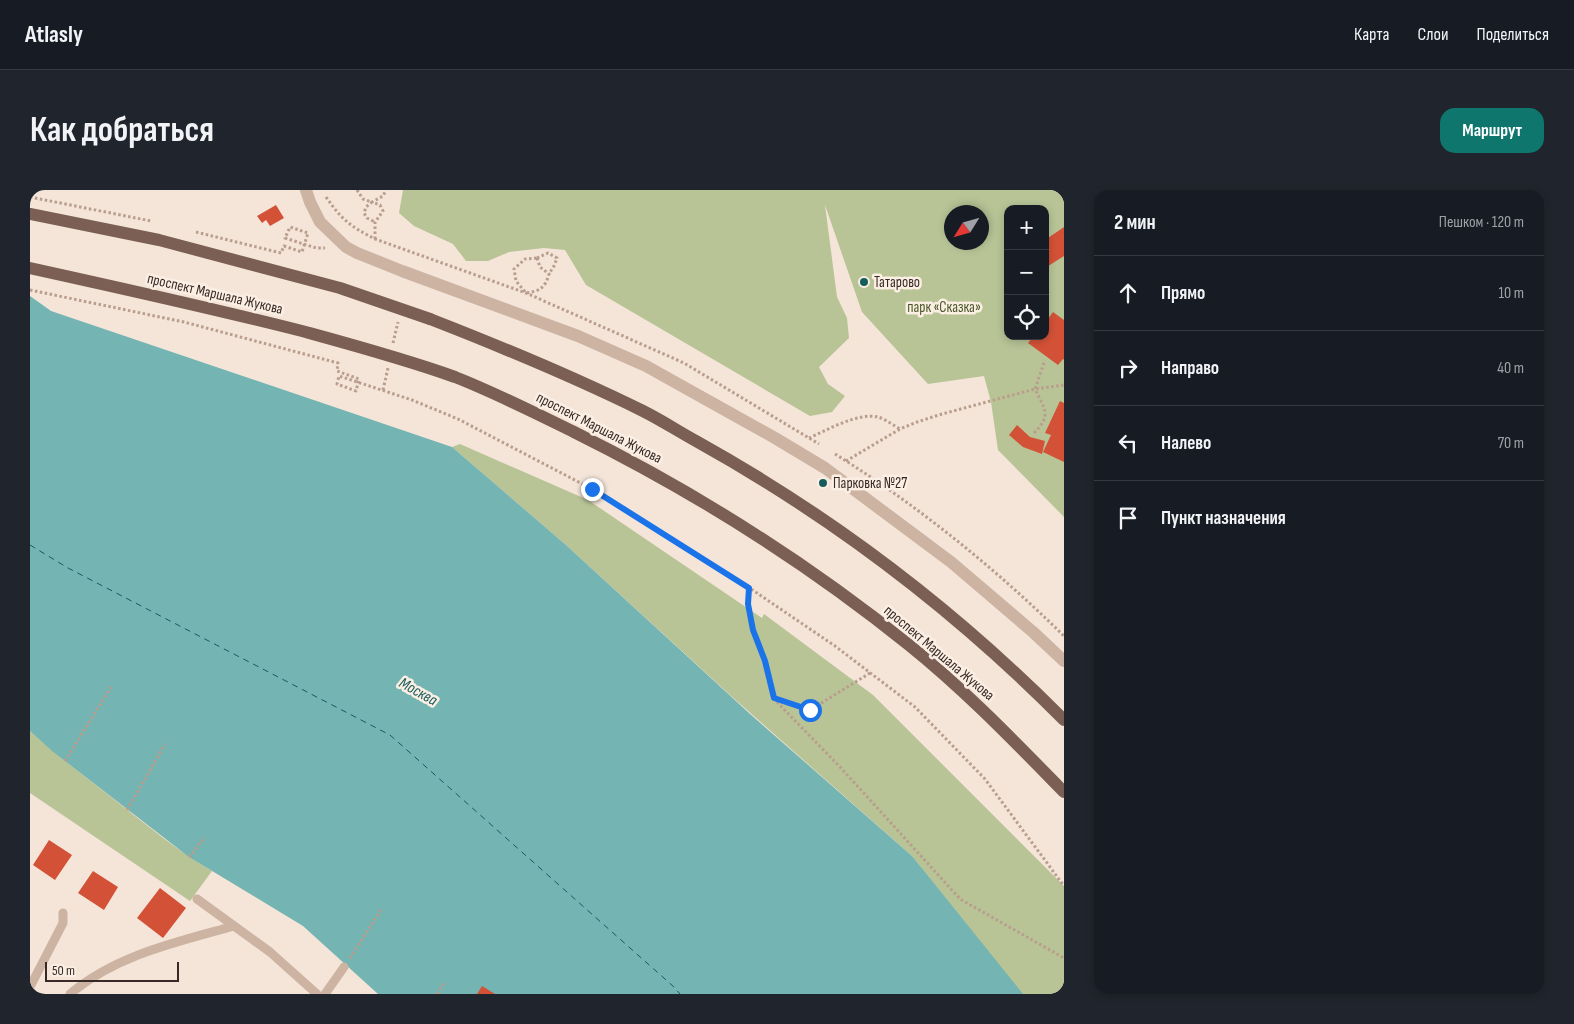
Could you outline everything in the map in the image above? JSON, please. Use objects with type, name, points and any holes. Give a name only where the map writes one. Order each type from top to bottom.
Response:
[{"type":"main road","name":"проспект Маршала Жукова","points":[[30,214],[159,240],[340,288],[496,344],[643,412],[749,470],[845,534],[937,604],[1025,680],[1064,720]]},
{"type":"main road","name":"проспект Маршала Жукова","points":[[30,268],[213,308],[368,349],[456,378],[540,415],[626,458],[722,513],[820,578],[895,634],[995,721],[1064,792]]},
{"type":"street","points":[[306,190],[320,222],[346,247],[357,253],[578,336],[646,366],[825,468],[950,562],[1033,632],[1064,661]]},
{"type":"lane","points":[[197,898],[270,952],[317,994]]},
{"type":"lane","points":[[30,987],[63,923],[63,913]]},
{"type":"lane","points":[[70,994],[112,965],[165,946],[234,926]]},
{"type":"lane","points":[[325,994],[344,967]]},
{"type":"path","points":[[357,190],[363,199],[380,205],[383,211],[375,222],[375,239]]},
{"type":"path","points":[[375,222],[367,218],[364,213],[366,206],[383,196],[386,190]]},
{"type":"path","points":[[281,253],[284,246],[302,252],[305,242],[308,233],[290,227],[285,238],[301,243],[308,246],[316,248]]},
{"type":"path","points":[[548,253],[556,258],[549,274],[546,285],[538,291],[526,292],[516,281],[514,269],[525,259],[537,258],[548,253]]},
{"type":"path","points":[[537,258],[540,267],[549,274]]},
{"type":"path","points":[[30,290],[194,324],[338,363],[337,371],[359,379],[357,385],[356,391],[337,384],[339,376],[347,378],[355,381],[363,384],[383,390],[458,419],[592,489],[749,588],[835,646],[915,707],[985,778],[1064,886]]},
{"type":"path","points":[[393,345],[399,316]]},
{"type":"path","points":[[1034,433],[1044,423],[1046,410],[1035,389],[1045,360]]},
{"type":"path","points":[[383,390],[389,364]]},
{"type":"path","points":[[1064,385],[1035,389],[942,414],[900,429],[846,461],[971,551],[1064,636]]},
{"type":"path","points":[[809,438],[854,419],[868,417],[878,417],[900,429]]},
{"type":"path","points":[[749,588],[748,604],[753,630],[765,661],[774,698],[842,768],[960,899],[1064,958]]},
{"type":"path","points":[[774,698],[810,710],[870,673]]},
{"type":"path","points":[[65,761],[111,687]]},
{"type":"path","points":[[128,810],[165,744]]},
{"type":"path","points":[[189,857],[205,837]]},
{"type":"path","points":[[344,967],[380,910]]},
{"type":"path","points":[[437,994],[444,983]]},
{"type":"green space","name":"парк «Сказка»","points":[[403,190],[1064,190],[1064,517],[998,450],[991,402],[984,376],[928,384],[862,312],[825,205],[837,297],[847,318],[849,338],[819,367],[828,384],[845,396],[832,412],[810,416],[586,285],[565,250],[544,248],[509,252],[488,261],[466,261],[453,244],[414,226],[399,213]]},
{"type":"green space","points":[[460,444],[588,500],[762,618],[764,614],[873,695],[1064,886],[1064,994],[1019,994],[912,856],[730,695],[566,545],[452,447]]},
{"type":"green space","points":[[30,731],[151,829],[212,871],[190,901],[30,793]]},
{"type":"water","name":"Москва","points":[[30,296],[51,311],[452,447],[566,545],[749,713],[912,856],[1023,994],[378,994],[303,926],[189,857],[52,751],[30,731]]},
{"type":"building","points":[[276,205],[284,218],[270,226],[266,220],[262,223],[257,216]]},
{"type":"building","points":[[1064,227],[1064,256],[1049,265],[1049,250],[1049,237]]},
{"type":"building","points":[[1053,312],[1064,320],[1064,360],[1058,365],[1028,343],[1030,340],[1049,340],[1049,318]]},
{"type":"building","points":[[1060,401],[1064,403],[1064,462],[1043,452],[1051,435],[1045,433]]},
{"type":"building","points":[[1017,425],[1030,437],[1045,441],[1042,454],[1023,447],[1009,435]]},
{"type":"building","points":[[49,840],[72,855],[55,880],[33,865]]},
{"type":"building","points":[[93,871],[118,887],[104,910],[78,893]]},
{"type":"building","points":[[160,888],[186,908],[163,938],[137,918]]},
{"type":"building","points":[[482,986],[495,994],[477,994]]},
{"type":"ferry route","points":[[30,545],[68,568],[390,735],[680,994]]},
{"type":"place","name":"Татарово","points":[[864,282]]},
{"type":"place","name":"Парковка №27","points":[[823,483]]},
{"type":"route","points":[[592,489],[749,588],[748,604],[753,630],[765,661],[774,698],[810,710]]}]
